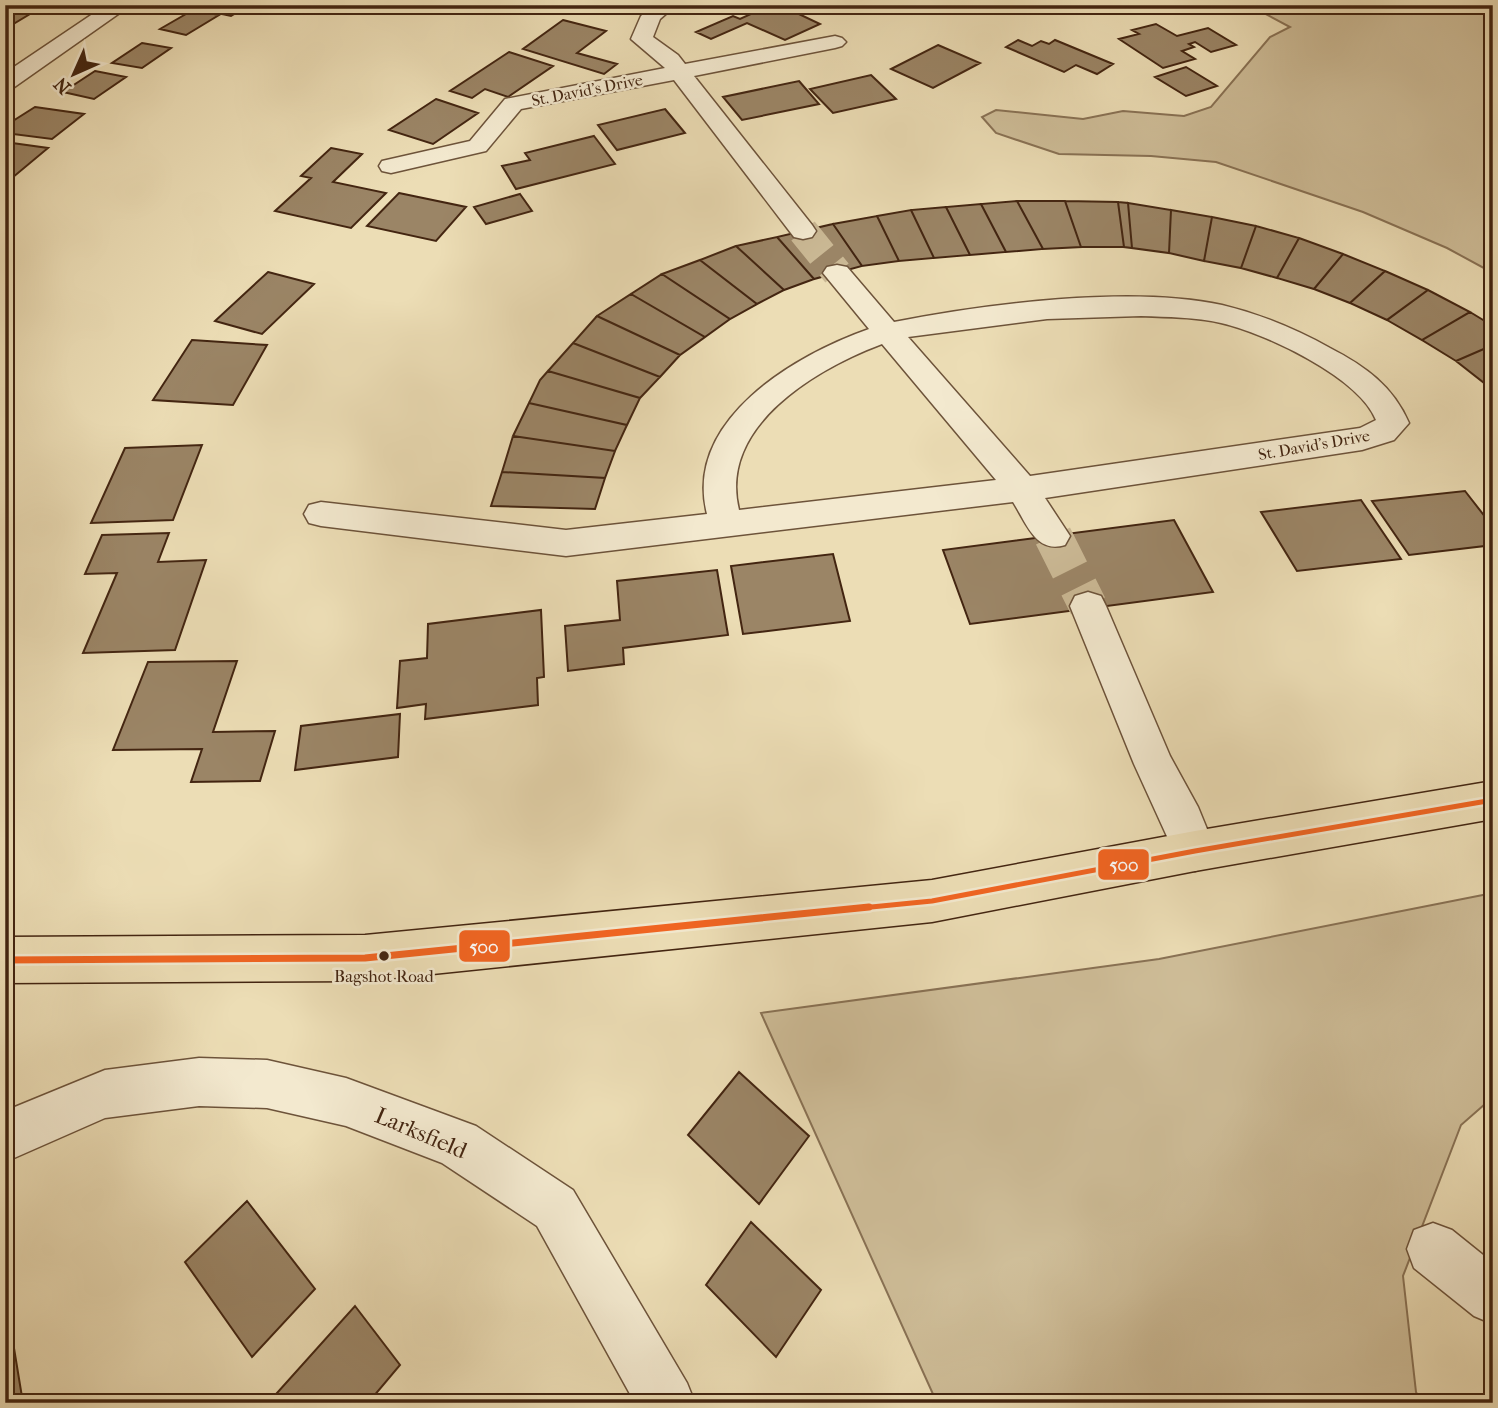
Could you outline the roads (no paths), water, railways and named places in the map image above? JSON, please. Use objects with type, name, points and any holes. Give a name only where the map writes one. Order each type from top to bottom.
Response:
[{"type":"main road","points":[[5,960],[365,958],[932,901],[1195,851],[1493,800]]},
{"type":"street","points":[[5,83],[83,28],[121,5]]},
{"type":"street","points":[[666,5],[651,16],[642,39],[674,66],[803,231]]},
{"type":"street","name":"St. David's Drive","points":[[391,166],[478,146],[513,104],[674,66],[835,42]]},
{"type":"street","points":[[837,273],[1022,489],[1053,536]]},
{"type":"street","name":"St. David's Drive","points":[[1143,306],[1205,311],[1259,326],[1294,341],[1341,367],[1375,391],[1393,423],[1383,432],[1362,439],[1022,489],[726,523],[719,498],[719,471],[727,451],[744,424],[791,377],[844,349],[886,333],[990,316],[1070,309],[1143,306]]},
{"type":"street","points":[[321,514],[566,542],[726,523]]},
{"type":"street","points":[[1088,606],[1154,764],[1184,821],[1195,851]]},
{"type":"street","name":"Larksfield","points":[[5,1137],[55,1113],[105,1094],[199,1082],[267,1084],[346,1102],[457,1144],[555,1208],[667,1403]]},
{"type":"street","points":[[1433,1249],[1493,1297]]},
{"type":"tunnel","points":[[803,231],[837,273]]},
{"type":"tunnel","points":[[1053,536],[1088,606]]},
{"type":"place","name":"Bagshot Road","points":[[384,956]]}]
